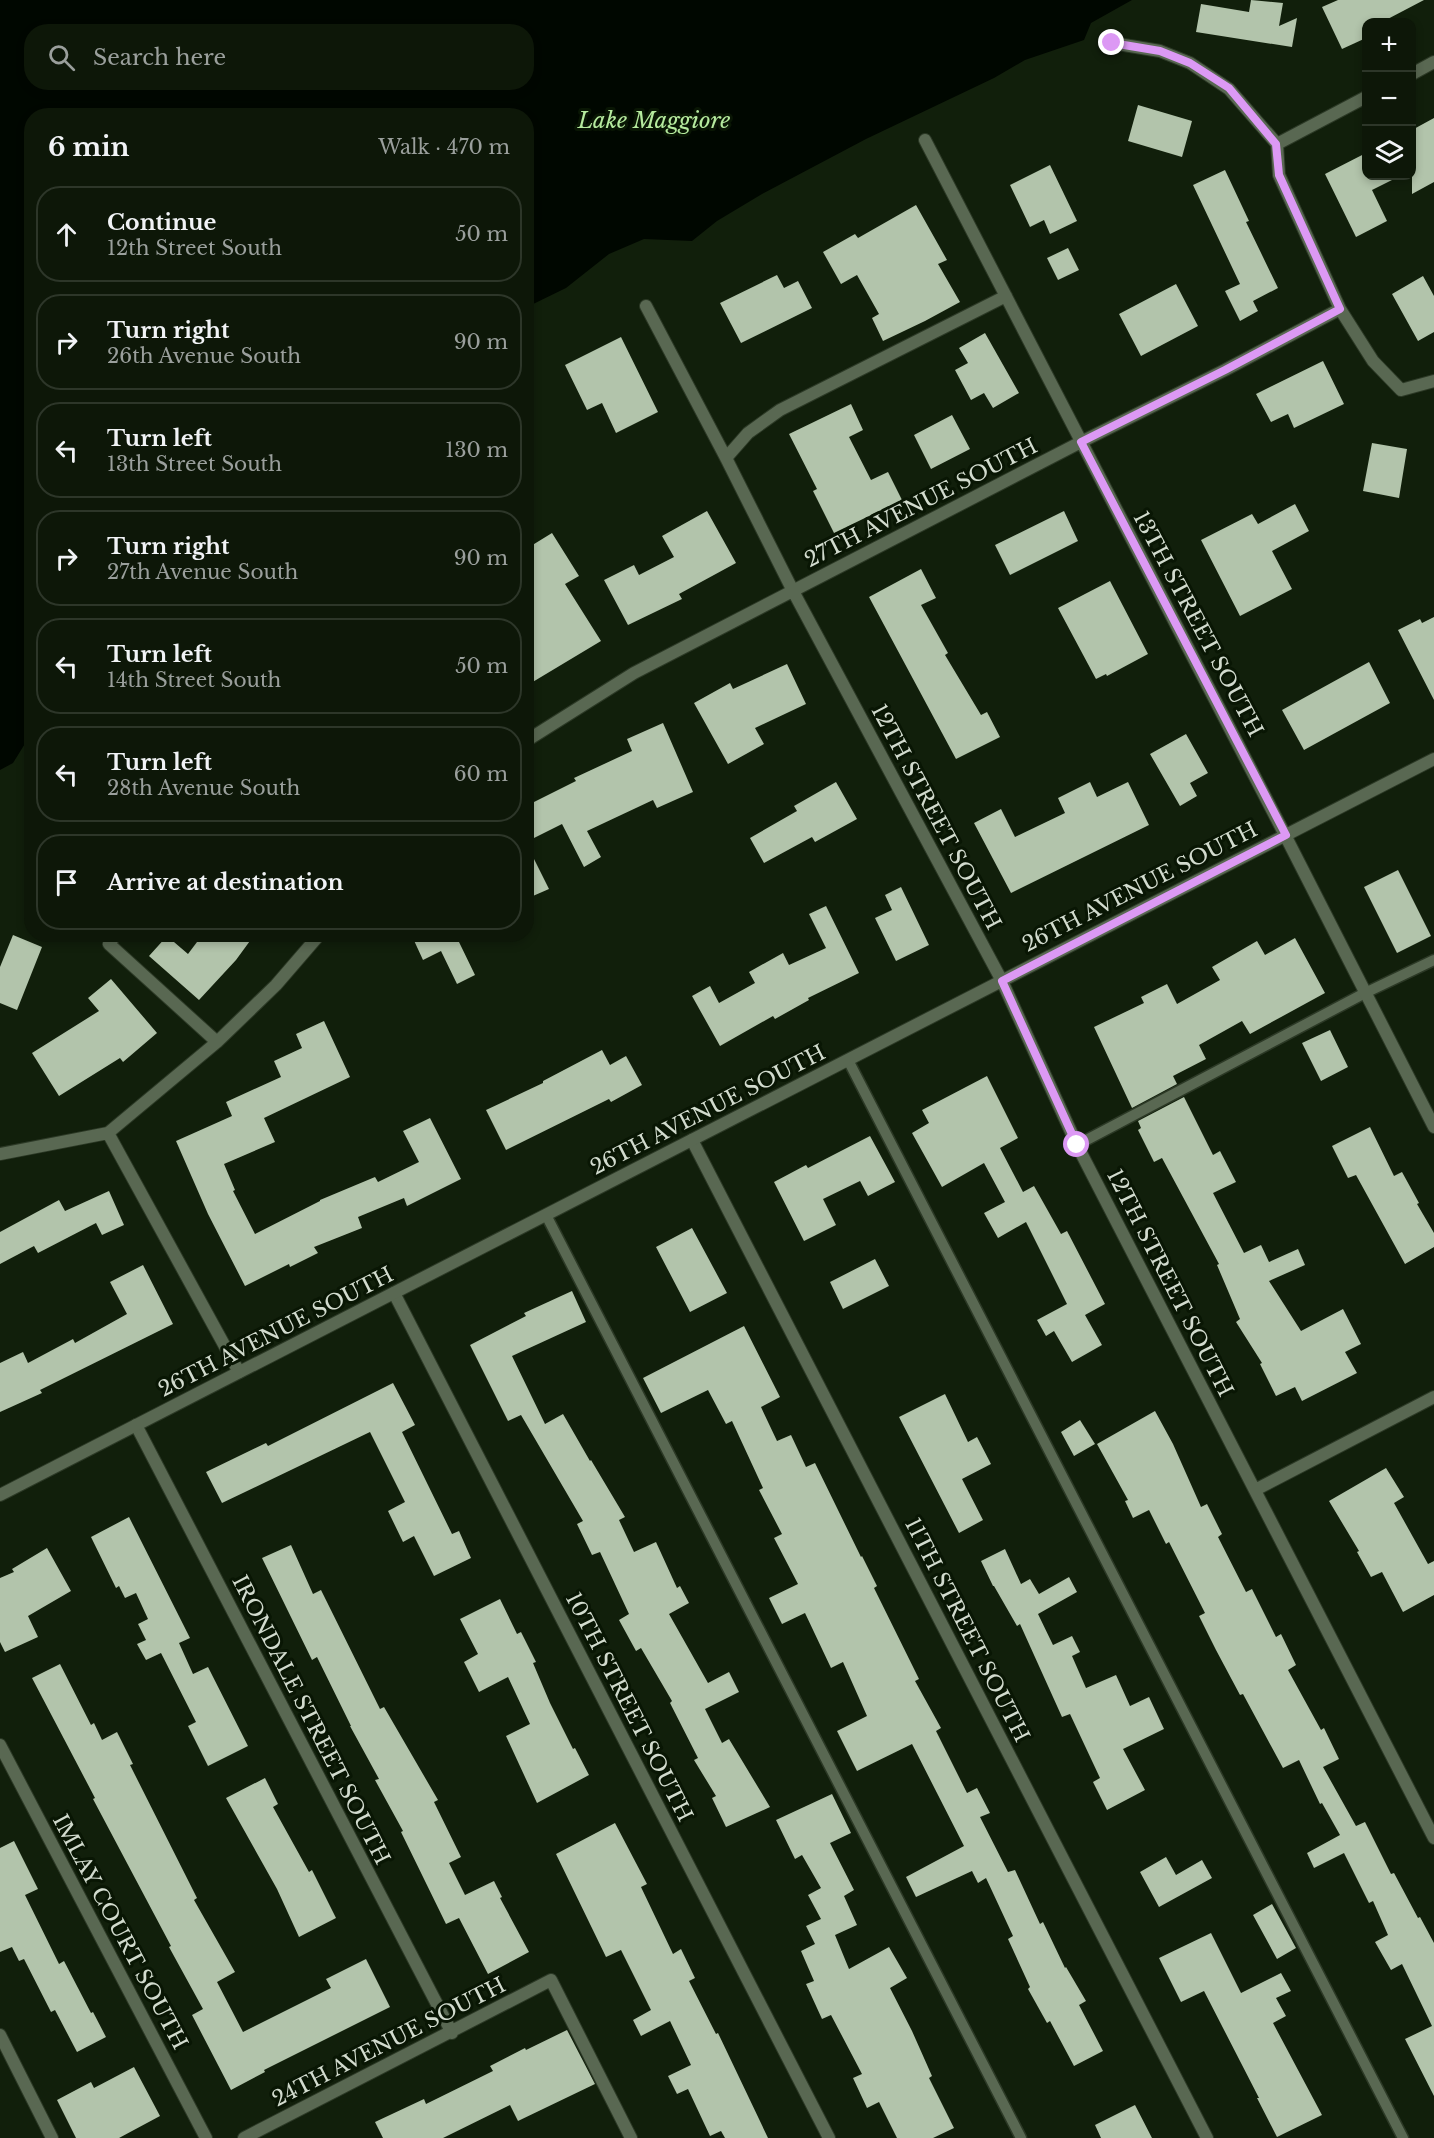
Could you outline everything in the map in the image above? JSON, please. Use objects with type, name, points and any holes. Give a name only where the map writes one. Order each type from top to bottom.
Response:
[{"type":"street","points":[[1112,43],[1160,51],[1190,63],[1229,88],[1276,144],[1279,175],[1340,309],[1373,361],[1401,390],[1434,381]]},
{"type":"street","points":[[1416,72],[1434,62]]},
{"type":"street","points":[[1276,144],[1362,99]]},
{"type":"street","name":"13TH STREET SOUTH","points":[[925,140],[1286,835],[1434,1127]]},
{"type":"street","points":[[726,458],[748,433],[780,410],[1006,296]]},
{"type":"street","name":"12TH STREET SOUTH","points":[[646,306],[793,591],[1002,981],[1077,1145],[1434,1838]]},
{"type":"street","name":"27TH AVENUE SOUTH","points":[[534,736],[634,673],[1340,309]]},
{"type":"street","name":"26TH AVENUE SOUTH","points":[[0,1495],[1434,759]]},
{"type":"street","points":[[110,942],[109,944],[217,1042]]},
{"type":"street","points":[[0,1154],[108,1133],[217,1042],[276,985],[313,942]]},
{"type":"street","points":[[108,1133],[239,1372]]},
{"type":"street","name":"11TH STREET SOUTH","points":[[692,1140],[1207,2138]]},
{"type":"street","name":"10TH STREET SOUTH","points":[[394,1293],[830,2138]]},
{"type":"street","points":[[1255,1490],[1434,1397]]},
{"type":"street","name":"IRONDALE STREET SOUTH","points":[[136,1425],[452,2033]]},
{"type":"street","name":"IMLAY COURT SOUTH","points":[[0,1745],[206,2138]]},
{"type":"street","name":"24TH AVENUE SOUTH","points":[[244,2138],[452,2033],[551,1980],[631,2138]]},
{"type":"street","points":[[0,2036],[52,2138]]},
{"type":"lane","points":[[1077,1145],[1365,993],[1434,960]]},
{"type":"lane","points":[[848,1060],[1403,2138]]},
{"type":"lane","points":[[546,1215],[1022,2138]]},
{"type":"water","name":"Lake Maggiore","points":[[0,0],[1132,0],[1091,23],[1084,40],[1025,60],[994,78],[866,139],[762,194],[717,221],[692,241],[644,239],[609,254],[566,288],[534,304],[534,108],[24,108],[24,745],[13,763],[0,770]]},
{"type":"building","points":[[1251,0],[1283,3],[1279,26],[1297,18],[1292,47],[1196,32],[1201,4],[1249,12]]},
{"type":"building","points":[[1338,0],[1424,0],[1390,18],[1362,18],[1362,40],[1342,49],[1322,7]]},
{"type":"building","points":[[1138,105],[1192,121],[1182,157],[1128,141]]},
{"type":"building","points":[[1434,118],[1434,182],[1412,194],[1412,180],[1416,180],[1416,128]]},
{"type":"building","points":[[1362,155],[1362,180],[1392,180],[1372,190],[1387,221],[1356,237],[1325,174]]},
{"type":"building","points":[[1050,165],[1077,221],[1050,234],[1044,220],[1030,227],[1010,185]]},
{"type":"building","points":[[1225,170],[1249,221],[1246,222],[1278,288],[1253,301],[1258,311],[1240,321],[1225,291],[1240,284],[1193,185]]},
{"type":"building","points":[[916,205],[947,260],[938,264],[960,302],[883,341],[872,318],[879,314],[857,275],[841,284],[823,252],[855,234],[858,238]]},
{"type":"building","points":[[1068,248],[1079,270],[1058,280],[1047,258]]},
{"type":"building","points":[[777,275],[784,288],[798,281],[812,308],[741,343],[720,303]]},
{"type":"building","points":[[1423,276],[1434,296],[1434,332],[1418,341],[1392,294]]},
{"type":"building","points":[[1176,284],[1198,326],[1141,356],[1119,314]]},
{"type":"building","points":[[985,333],[1019,393],[993,408],[984,393],[971,400],[955,370],[968,363],[959,348]]},
{"type":"building","points":[[621,337],[658,412],[616,433],[602,403],[587,410],[565,365]]},
{"type":"building","points":[[1323,361],[1344,404],[1294,428],[1288,414],[1271,422],[1256,394]]},
{"type":"building","points":[[851,404],[863,430],[849,437],[871,480],[888,472],[902,500],[834,533],[813,491],[817,489],[789,434]]},
{"type":"building","points":[[952,415],[970,449],[931,469],[914,435]]},
{"type":"building","points":[[1372,443],[1407,449],[1399,498],[1363,491]]},
{"type":"building","points":[[1295,504],[1309,531],[1272,551],[1292,589],[1240,616],[1201,540],[1252,514],[1258,524]]},
{"type":"building","points":[[707,511],[736,563],[679,594],[682,599],[628,625],[604,580],[634,565],[639,575],[674,557],[662,536]]},
{"type":"building","points":[[1064,511],[1078,541],[1010,575],[995,545]]},
{"type":"building","points":[[552,533],[579,576],[565,584],[601,641],[534,681],[534,564],[534,544]]},
{"type":"building","points":[[921,569],[936,598],[921,605],[948,653],[945,655],[981,715],[987,712],[1000,737],[956,759],[869,597]]},
{"type":"building","points":[[1110,581],[1148,654],[1107,676],[1106,674],[1096,679],[1058,608]]},
{"type":"building","points":[[1434,617],[1434,700],[1398,630],[1420,619],[1422,623]]},
{"type":"building","points":[[1369,662],[1390,703],[1304,750],[1282,710]]},
{"type":"building","points":[[787,664],[806,704],[755,728],[764,744],[728,764],[694,703],[730,683],[733,689]]},
{"type":"building","points":[[663,723],[693,792],[657,808],[653,800],[587,831],[601,857],[584,867],[562,824],[534,838],[534,802],[576,781],[574,778],[632,751],[627,739]]},
{"type":"building","points":[[1186,734],[1208,773],[1190,783],[1197,796],[1180,806],[1150,754]]},
{"type":"building","points":[[836,782],[857,819],[815,842],[812,837],[764,863],[750,838],[797,811],[794,806]]},
{"type":"building","points":[[1090,782],[1097,797],[1128,782],[1149,825],[1011,893],[974,823],[1001,809],[1015,837],[1065,813],[1058,798]]},
{"type":"building","points":[[534,859],[549,889],[534,896]]},
{"type":"building","points":[[1398,870],[1431,936],[1397,953],[1364,887]]},
{"type":"building","points":[[901,887],[929,945],[896,961],[875,918],[892,910],[885,895]]},
{"type":"building","points":[[826,906],[859,973],[808,998],[809,1000],[775,1019],[773,1016],[720,1046],[692,996],[710,986],[719,1003],[755,983],[749,972],[783,953],[789,965],[826,948],[809,914]]},
{"type":"building","points":[[13,935],[24,940],[24,942],[42,947],[17,1010],[0,1003],[0,967]]},
{"type":"building","points":[[1295,938],[1325,993],[1250,1034],[1242,1021],[1199,1045],[1206,1059],[1173,1076],[1177,1084],[1132,1108],[1094,1027],[1144,1003],[1141,997],[1167,984],[1177,1004],[1220,980],[1212,967],[1257,941],[1265,955]]},
{"type":"building","points":[[162,942],[174,942],[188,954],[197,942],[249,942],[236,960],[199,1000],[149,956]]},
{"type":"building","points":[[415,942],[459,942],[475,975],[457,984],[441,951],[423,960]]},
{"type":"building","points":[[111,979],[157,1033],[123,1062],[120,1058],[59,1096],[32,1053],[99,1011],[88,998]]},
{"type":"building","points":[[324,1021],[350,1077],[264,1118],[275,1142],[224,1164],[235,1190],[233,1191],[255,1234],[320,1200],[375,1177],[378,1182],[419,1162],[403,1131],[430,1118],[461,1179],[407,1206],[404,1198],[358,1217],[362,1228],[314,1247],[318,1253],[290,1267],[289,1264],[245,1286],[208,1214],[176,1141],[232,1116],[226,1102],[281,1077],[274,1061],[302,1048],[296,1034]]},
{"type":"building","points":[[1330,1030],[1348,1067],[1321,1081],[1302,1043]]},
{"type":"building","points":[[602,1050],[610,1065],[626,1056],[642,1085],[611,1102],[609,1099],[506,1150],[486,1110],[543,1083]]},
{"type":"building","points":[[987,1076],[1018,1138],[1000,1148],[1023,1192],[1034,1186],[1061,1234],[1067,1231],[1105,1304],[1085,1315],[1102,1345],[1072,1362],[1054,1331],[1046,1336],[1037,1320],[1067,1304],[1026,1222],[998,1238],[984,1213],[1005,1202],[984,1163],[942,1187],[912,1133],[929,1123],[922,1110]]},
{"type":"building","points":[[1184,1097],[1213,1155],[1220,1151],[1236,1182],[1213,1193],[1244,1253],[1261,1245],[1269,1262],[1298,1249],[1305,1265],[1269,1281],[1301,1331],[1343,1309],[1361,1344],[1345,1352],[1357,1373],[1302,1401],[1295,1387],[1276,1396],[1260,1364],[1262,1363],[1236,1322],[1240,1319],[1217,1265],[1219,1264],[1162,1158],[1154,1162],[1138,1130],[1141,1128],[1138,1121]]},
{"type":"building","points":[[1370,1127],[1394,1176],[1402,1172],[1434,1233],[1434,1247],[1405,1264],[1356,1175],[1348,1178],[1332,1146]]},
{"type":"building","points":[[870,1136],[895,1182],[868,1196],[860,1181],[823,1199],[836,1225],[804,1241],[774,1182],[806,1165],[808,1168]]},
{"type":"building","points":[[109,1191],[124,1225],[102,1235],[96,1223],[38,1253],[34,1246],[0,1264],[0,1232],[59,1200],[65,1211]]},
{"type":"building","points":[[692,1228],[727,1293],[690,1312],[656,1247]]},
{"type":"building","points":[[875,1259],[889,1286],[843,1309],[830,1282]]},
{"type":"building","points":[[143,1265],[173,1324],[40,1390],[42,1393],[0,1412],[0,1363],[23,1352],[28,1363],[73,1339],[75,1343],[127,1314],[110,1282]]},
{"type":"building","points":[[572,1291],[586,1322],[512,1356],[545,1424],[563,1414],[625,1517],[619,1520],[634,1552],[656,1542],[677,1588],[680,1586],[689,1603],[669,1614],[708,1683],[729,1672],[739,1692],[705,1709],[722,1743],[729,1739],[770,1807],[726,1827],[712,1798],[716,1796],[694,1760],[698,1758],[670,1703],[672,1701],[641,1648],[636,1651],[619,1620],[629,1614],[600,1552],[592,1555],[577,1524],[583,1521],[521,1415],[508,1421],[470,1345],[526,1316],[524,1313]]},
{"type":"building","points":[[744,1326],[780,1397],[761,1407],[777,1441],[791,1435],[806,1467],[815,1463],[877,1586],[874,1588],[919,1679],[915,1681],[941,1728],[936,1731],[967,1793],[977,1788],[990,1813],[980,1817],[1008,1872],[1015,1870],[1040,1924],[1043,1922],[1065,1968],[1086,2001],[1079,2005],[1103,2051],[1074,2066],[1050,2021],[1047,2023],[1028,1989],[1030,1987],[1008,1939],[1013,1936],[986,1878],[978,1883],[972,1871],[916,1897],[906,1877],[964,1846],[912,1744],[857,1771],[837,1731],[867,1716],[843,1662],[831,1668],[805,1613],[782,1624],[769,1598],[798,1584],[774,1538],[782,1534],[759,1490],[763,1488],[732,1421],[726,1424],[708,1390],[661,1413],[643,1378]]},
{"type":"building","points":[[393,1383],[415,1425],[402,1432],[452,1534],[459,1531],[471,1558],[434,1576],[414,1536],[403,1542],[388,1511],[405,1502],[370,1432],[222,1503],[206,1472],[266,1443],[268,1446]]},
{"type":"building","points":[[945,1394],[968,1442],[977,1437],[991,1464],[962,1479],[983,1520],[959,1533],[899,1417]]},
{"type":"building","points":[[1155,1411],[1173,1444],[1201,1507],[1207,1504],[1222,1534],[1218,1537],[1246,1592],[1252,1589],[1276,1637],[1281,1634],[1296,1665],[1288,1670],[1321,1730],[1324,1728],[1339,1759],[1323,1767],[1356,1826],[1365,1822],[1391,1874],[1394,1873],[1434,1943],[1434,2096],[1405,2039],[1432,2026],[1402,1964],[1391,1970],[1375,1942],[1388,1935],[1373,1901],[1369,1903],[1344,1853],[1314,1868],[1307,1853],[1340,1835],[1322,1803],[1320,1804],[1299,1760],[1283,1768],[1216,1650],[1199,1616],[1205,1613],[1169,1542],[1166,1544],[1149,1510],[1133,1518],[1125,1501],[1128,1500],[1097,1444]]},
{"type":"building","points":[[1080,1420],[1095,1444],[1074,1456],[1061,1432]]},
{"type":"building","points":[[1386,1468],[1404,1497],[1394,1503],[1428,1564],[1434,1561],[1434,1595],[1403,1612],[1382,1572],[1371,1577],[1357,1552],[1359,1551],[1329,1501]]},
{"type":"building","points":[[129,1517],[190,1638],[179,1643],[193,1674],[208,1667],[248,1746],[208,1766],[188,1726],[196,1722],[161,1653],[146,1660],[137,1644],[146,1640],[138,1624],[148,1619],[136,1593],[125,1598],[119,1586],[116,1588],[91,1537]]},
{"type":"building","points":[[291,1545],[313,1594],[321,1590],[380,1709],[384,1707],[438,1800],[434,1802],[461,1857],[449,1863],[465,1895],[494,1881],[502,1897],[500,1898],[529,1952],[488,1974],[459,1918],[446,1924],[401,1832],[403,1831],[375,1780],[379,1779],[350,1726],[317,1657],[312,1660],[262,1558]]},
{"type":"building","points":[[47,1548],[71,1591],[28,1616],[38,1637],[5,1652],[0,1642],[0,1578],[14,1572],[12,1569]]},
{"type":"building","points":[[1005,1549],[1021,1584],[1030,1579],[1039,1594],[1069,1577],[1077,1592],[1038,1614],[1053,1645],[1072,1636],[1080,1652],[1072,1656],[1086,1688],[1116,1675],[1130,1706],[1149,1697],[1164,1729],[1123,1749],[1145,1790],[1107,1810],[1093,1782],[1100,1778],[1070,1714],[1062,1717],[1020,1624],[1017,1626],[981,1561]]},
{"type":"building","points":[[500,1599],[517,1634],[521,1632],[536,1662],[533,1663],[550,1703],[589,1775],[537,1803],[506,1736],[530,1724],[508,1677],[479,1692],[464,1662],[478,1654],[460,1619]]},
{"type":"building","points":[[60,1664],[91,1725],[94,1723],[102,1740],[117,1732],[133,1764],[130,1765],[197,1898],[194,1900],[235,1972],[217,1982],[243,2032],[331,1988],[326,1979],[366,1959],[390,2007],[264,2070],[265,2072],[231,2090],[192,2015],[203,2009],[32,1678]]},
{"type":"building","points":[[265,1778],[278,1804],[273,1807],[309,1872],[312,1870],[336,1918],[299,1937],[277,1889],[226,1798]]},
{"type":"building","points":[[832,1794],[851,1833],[830,1843],[854,1890],[844,1896],[857,1925],[835,1935],[849,1969],[889,1947],[907,1978],[890,1988],[912,2031],[932,2076],[929,2078],[954,2128],[933,2138],[897,2138],[879,2102],[867,2108],[853,2078],[862,2074],[831,2015],[822,2019],[806,1984],[814,1981],[801,1951],[815,1944],[806,1926],[821,1919],[808,1895],[821,1888],[802,1855],[795,1859],[776,1820]]},
{"type":"building","points":[[615,1823],[647,1884],[641,1887],[673,1954],[681,1949],[695,1978],[689,1981],[716,2034],[718,2033],[768,2138],[725,2138],[721,2131],[710,2136],[688,2089],[677,2094],[668,2076],[691,2065],[670,2021],[641,2036],[633,2020],[651,2010],[621,1950],[606,1957],[556,1854]]},
{"type":"building","points":[[14,1841],[38,1889],[25,1895],[59,1964],[64,1961],[106,2037],[77,2052],[55,2010],[51,2012],[24,1959],[19,1961],[12,1947],[0,1952],[0,1848]]},
{"type":"building","points":[[1166,1857],[1176,1875],[1202,1860],[1212,1878],[1159,1907],[1140,1872]]},
{"type":"building","points":[[1272,1904],[1296,1948],[1277,1959],[1253,1915]]},
{"type":"building","points":[[1211,1933],[1241,1993],[1281,1973],[1291,1991],[1276,1998],[1286,2016],[1273,2023],[1322,2115],[1277,2137],[1204,1991],[1181,2002],[1159,1958]]},
{"type":"building","points":[[567,2030],[595,2084],[518,2121],[510,2105],[443,2138],[383,2138],[375,2122],[424,2099],[426,2104],[493,2071],[490,2066]]},
{"type":"building","points":[[134,2067],[160,2116],[119,2138],[76,2138],[57,2100],[91,2082],[94,2088]]},
{"type":"building","points":[[1135,2105],[1152,2138],[1101,2138],[1095,2125]]},
{"type":"route","points":[[1077,1145],[1002,981],[1286,835],[1081,442],[1340,309],[1279,175],[1276,144],[1229,88],[1190,63],[1160,51],[1112,43]]}]
